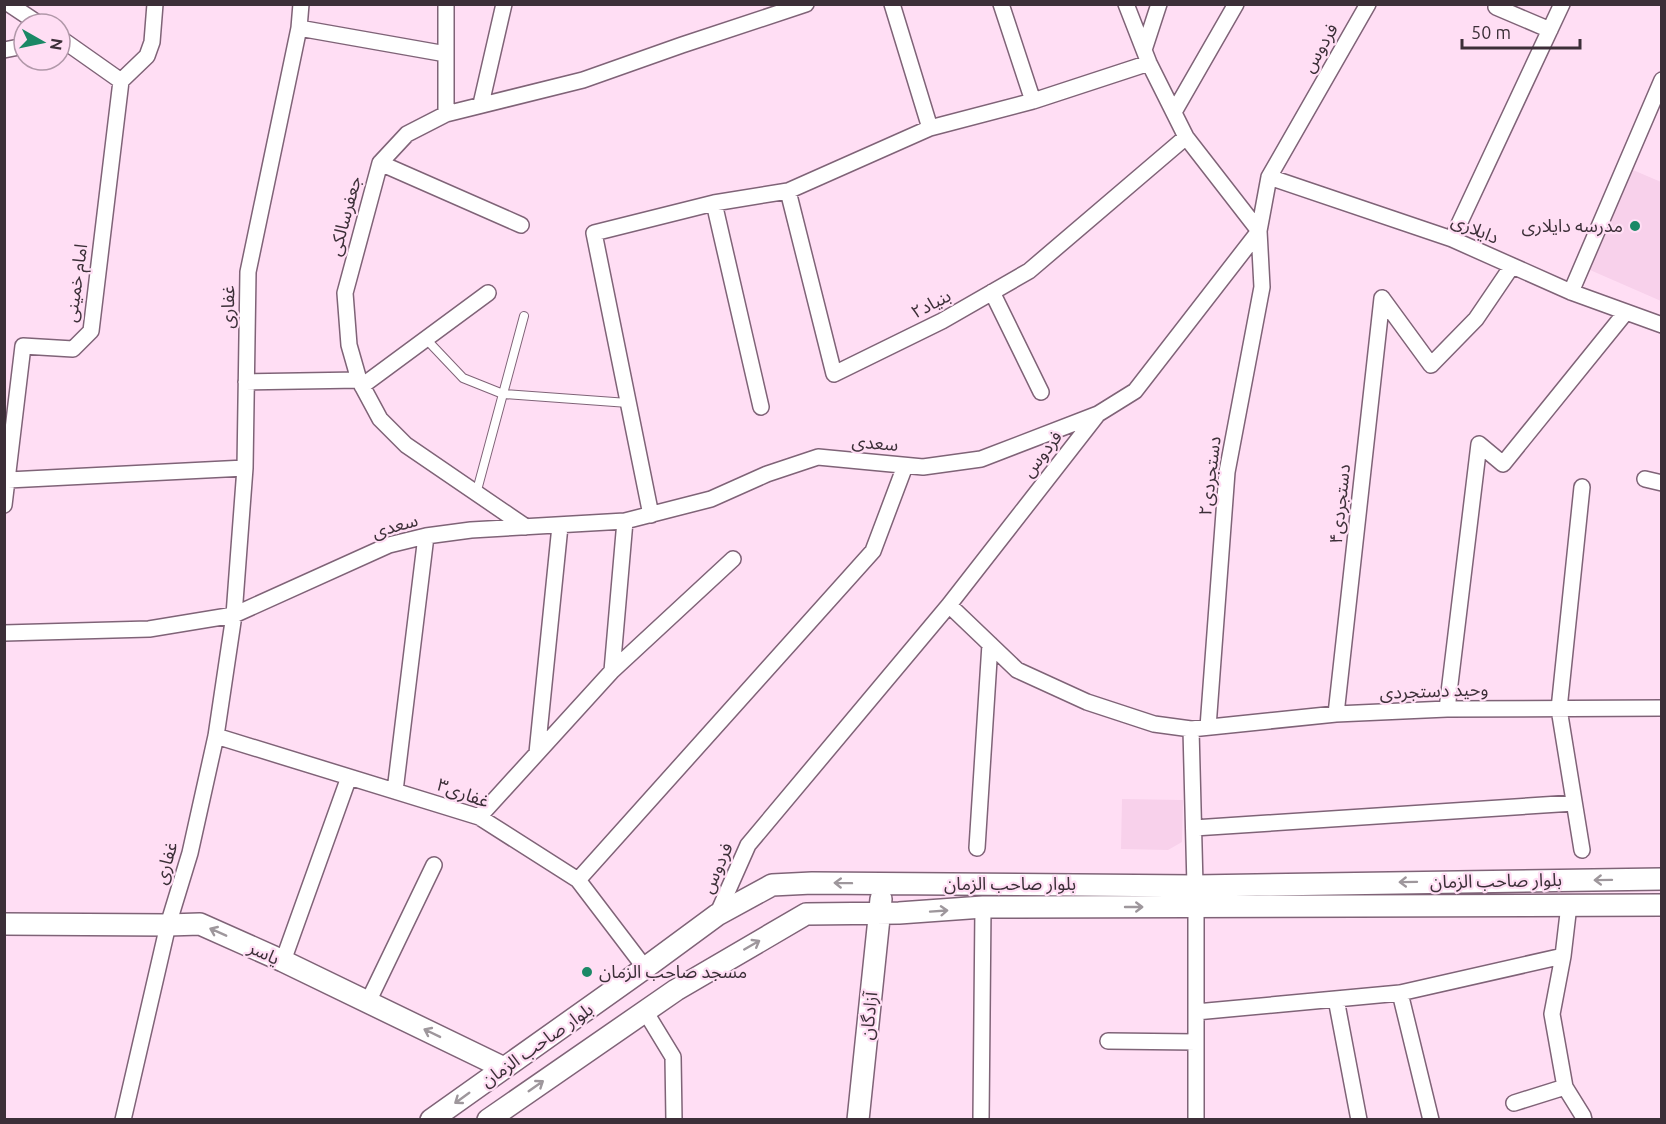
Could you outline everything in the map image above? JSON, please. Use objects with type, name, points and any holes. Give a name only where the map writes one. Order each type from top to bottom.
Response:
[{"type":"main road","name":"بلوار صاحب الزمان","points":[[488,1119],[676,990],[806,914],[899,913],[1196,896],[1662,879]]},
{"type":"main road","name":"بلوار صاحب الزمان","points":[[431,1119],[717,915],[772,885],[881,884],[1196,896],[1662,905]]},
{"type":"main road","name":"آزادگان","points":[[858,1119],[880,913],[881,884]]},
{"type":"main road","name":"یاسر","points":[[4,924],[200,924],[283,961],[504,1068]]},
{"type":"street","points":[[9,4],[29,10]]},
{"type":"street","points":[[72,46],[121,81],[147,56],[152,42],[155,4]]},
{"type":"street","name":"غفاری","points":[[123,1119],[168,925],[190,853],[216,735],[234,615],[245,468],[248,272],[299,28],[301,4]]},
{"type":"street","points":[[446,4],[446,114]]},
{"type":"street","points":[[481,104],[504,4]]},
{"type":"street","name":"جعفرسالکی","points":[[526,528],[406,445],[380,419],[361,383],[349,345],[345,293],[380,163],[407,134],[446,114],[583,80],[806,4]]},
{"type":"street","points":[[892,4],[930,128]]},
{"type":"street","points":[[1001,4],[1033,102]]},
{"type":"street","points":[[1126,4],[1147,57],[1186,137],[1259,231]]},
{"type":"street","points":[[1147,57],[1159,4]]},
{"type":"street","points":[[1174,112],[1236,4]]},
{"type":"street","name":"فردوس","points":[[717,915],[748,845],[949,605],[1098,414],[1135,390],[1259,231],[1269,177],[1368,4]]},
{"type":"street","points":[[1452,239],[1562,4]]},
{"type":"street","points":[[1496,7],[1550,30]]},
{"type":"street","points":[[299,28],[446,54]]},
{"type":"street","points":[[651,514],[594,233],[714,203],[788,191],[930,128],[1033,102],[1147,57]]},
{"type":"street","name":"امام خمینی","points":[[4,505],[23,346],[73,349],[91,331],[121,81]]},
{"type":"street","points":[[1571,292],[1661,81]]},
{"type":"street","name":"بنیاد۲","points":[[788,191],[834,374],[942,321],[1029,271],[1186,137]]},
{"type":"street","points":[[380,163],[521,225]]},
{"type":"street","name":"دایلاری","points":[[1269,177],[1452,239],[1571,292],[1662,325]]},
{"type":"street","points":[[714,203],[761,407]]},
{"type":"street","name":"دستجردی۲","points":[[1208,727],[1227,471],[1262,287],[1259,231]]},
{"type":"street","name":"دستجردی۴","points":[[1336,714],[1382,298],[1431,365],[1476,319],[1512,266]]},
{"type":"street","points":[[992,292],[1041,392]]},
{"type":"street","points":[[246,382],[361,383],[488,293]]},
{"type":"street","points":[[1447,709],[1479,444],[1503,464],[1626,312]]},
{"type":"street","name":"سعدی","points":[[234,615],[389,545],[426,536],[471,530],[625,521],[711,499],[767,474],[818,457],[923,467],[981,459],[1098,414]]},
{"type":"street","points":[[578,880],[873,550],[905,466]]},
{"type":"street","points":[[8,480],[245,468]]},
{"type":"street","points":[[1646,479],[1662,483]]},
{"type":"street","points":[[1582,487],[1559,709],[1582,850]]},
{"type":"street","points":[[612,672],[625,521]]},
{"type":"street","points":[[537,753],[560,526]]},
{"type":"street","points":[[395,791],[426,536]]},
{"type":"street","points":[[479,817],[612,672],[733,559]]},
{"type":"street","points":[[949,605],[1017,670],[1087,702],[1154,724],[1191,729],[1196,896],[1197,1119]]},
{"type":"street","points":[[4,633],[149,629],[234,615]]},
{"type":"street","points":[[977,848],[990,644]]},
{"type":"street","name":"وحید دستجردی","points":[[1191,729],[1336,714],[1447,709],[1662,708]]},
{"type":"street","name":"غفاری۳","points":[[216,735],[479,817],[578,880],[645,968]]},
{"type":"street","points":[[283,961],[349,777]]},
{"type":"street","points":[[1194,828],[1574,803]]},
{"type":"street","points":[[368,1002],[434,865]]},
{"type":"street","points":[[1569,905],[1563,956],[1552,1014],[1565,1087],[1584,1119]]},
{"type":"street","points":[[981,1119],[983,908]]},
{"type":"street","points":[[1196,1012],[1400,993],[1563,956]]},
{"type":"street","points":[[1400,993],[1431,1119]]},
{"type":"street","points":[[1336,999],[1359,1119]]},
{"type":"street","points":[[645,1011],[672,1057],[674,1119]]},
{"type":"street","points":[[1108,1041],[1196,1042]]},
{"type":"street","points":[[1514,1103],[1565,1087]]},
{"type":"lane","points":[[476,494],[524,316]]},
{"type":"lane","points":[[426,339],[463,378],[503,394],[628,403]]},
{"type":"shaded area","name":"مدرسه دایلاری","points":[[1633,170],[1661,182],[1661,301],[1590,270]]},
{"type":"shaded area","points":[[1122,799],[1183,800],[1182,842],[1168,850],[1121,849]]},
{"type":"place","name":"مدرسه دایلاری","points":[[1635,226]]},
{"type":"place","name":"مسجد صاحب الزمان","points":[[587,972]]}]
